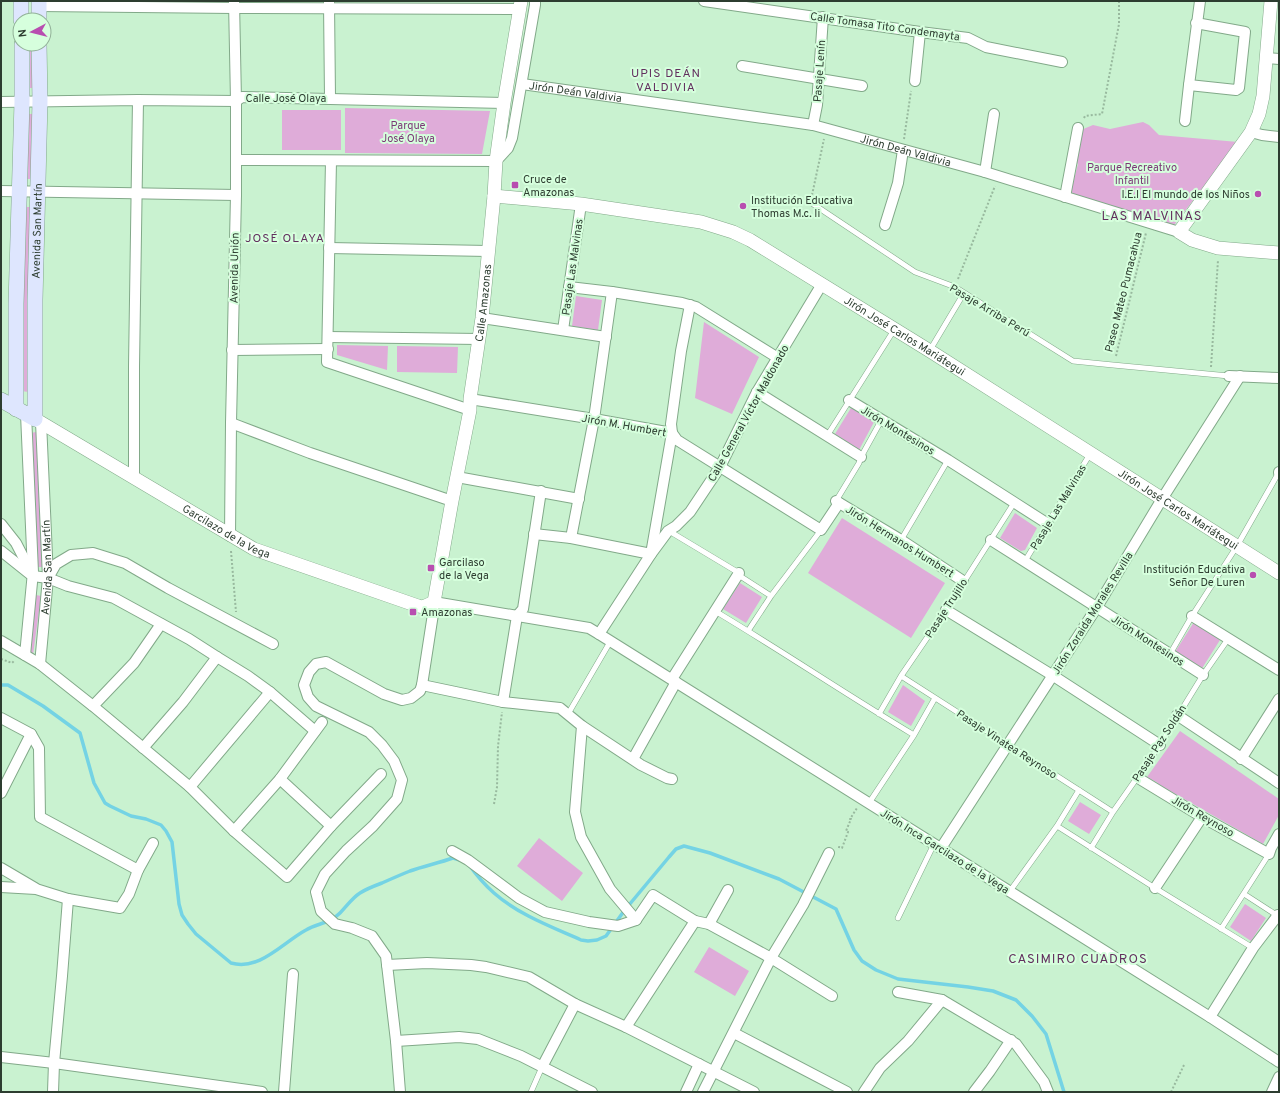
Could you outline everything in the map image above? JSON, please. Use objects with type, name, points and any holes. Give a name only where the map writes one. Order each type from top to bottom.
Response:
[{"type":"main road","points":[[21,1],[22,12]]},
{"type":"main road","name":"Avenida San Martín","points":[[22,52],[20,192],[16,304],[29,416]]},
{"type":"main road","name":"Avenida San Martín","points":[[29,416],[35,300],[40,101],[39,52]]},
{"type":"main road","points":[[1,400],[29,416]]},
{"type":"street","points":[[236,160],[496,161],[508,148],[512,138],[535,1]]},
{"type":"street","name":"Calle Tomasa Tito Condemayta","points":[[704,1],[724,2],[968,38],[986,47],[1062,62]]},
{"type":"street","points":[[1185,121],[1188,85],[1200,1]]},
{"type":"street","points":[[1179,232],[1251,132],[1259,114],[1273,59],[1271,1]]},
{"type":"street","points":[[39,9],[138,4],[520,5]]},
{"type":"street","points":[[329,4],[330,98]]},
{"type":"street","name":"Avenida Unión","points":[[230,536],[232,350],[236,195],[234,5]]},
{"type":"street","name":"Calle Amazonas","points":[[434,602],[470,404],[482,318],[496,161],[520,5]]},
{"type":"street","name":"Pasaje Lenín","points":[[813,125],[817,105],[823,17]]},
{"type":"street","points":[[1188,85],[1236,90],[1239,88],[1245,32],[1196,24]]},
{"type":"street","points":[[913,86],[920,32]]},
{"type":"street","points":[[742,66],[862,86]]},
{"type":"street","name":"Jirón Deán Valdivia","points":[[522,84],[813,125],[985,172],[1179,232],[1192,240],[1218,248],[1279,253]]},
{"type":"street","name":"Calle José Olaya","points":[[1,102],[138,100],[236,101],[242,97],[504,103]]},
{"type":"street","points":[[134,478],[138,100]]},
{"type":"street","points":[[985,172],[994,114]]},
{"type":"street","points":[[1065,197],[1078,128]]},
{"type":"street","points":[[1251,132],[1279,137]]},
{"type":"street","points":[[885,225],[898,183],[903,150]]},
{"type":"street","points":[[232,350],[328,349],[331,161]]},
{"type":"street","points":[[1,191],[236,195]]},
{"type":"street","name":"Jirón José Carlos Mariátegui","points":[[494,196],[582,204],[702,222],[750,240],[930,351],[1279,573]]},
{"type":"street","name":"Pasaje Las Malvinas","points":[[563,330],[582,204]]},
{"type":"street","points":[[329,248],[488,251]]},
{"type":"street","name":"Calle General Víctor Maldonado","points":[[599,634],[668,530],[676,526],[690,512],[720,467],[757,392],[822,284]]},
{"type":"street","points":[[569,288],[612,292],[696,307],[778,358]]},
{"type":"street","points":[[571,538],[594,419],[612,292]]},
{"type":"street","points":[[534,534],[571,538],[651,554],[672,433],[671,424],[690,305]]},
{"type":"street","points":[[482,318],[606,337]]},
{"type":"street","points":[[328,337],[479,339]]},
{"type":"street","name":"Jirón M. Humbert","points":[[328,349],[327,362],[470,404],[594,419],[672,433],[677,440],[822,530]]},
{"type":"street","points":[[1234,376],[1279,378]]},
{"type":"street","name":"Jirón Zoraida Morales Revilla","points":[[938,846],[1008,744],[1097,607],[1234,376]]},
{"type":"street","points":[[757,392],[861,458]]},
{"type":"street","name":"Jirón Montesinos","points":[[849,400],[948,460],[1048,524]]},
{"type":"street","name":"Garcilazo de la Vega","points":[[29,416],[254,549],[418,606],[423,607],[434,602]]},
{"type":"street","name":"Avenida San Martín","points":[[25,655],[33,576],[29,416]]},
{"type":"street","name":"Avenida San Martín","points":[[29,416],[48,578],[40,664]]},
{"type":"street","points":[[231,423],[310,453],[452,501]]},
{"type":"street","points":[[457,477],[579,499]]},
{"type":"street","points":[[503,702],[517,616],[523,609],[541,492]]},
{"type":"street","points":[[822,530],[838,502]]},
{"type":"street","name":"Jirón Hermanos Humbert","points":[[838,502],[901,540],[964,581]]},
{"type":"street","points":[[1,524],[16,543],[33,576]]},
{"type":"street","name":"Jirón Montesinos","points":[[991,540],[1203,675]]},
{"type":"street","points":[[1,551],[33,576],[48,578],[68,586],[114,598],[189,639],[248,676],[270,692],[315,731]]},
{"type":"street","points":[[48,578],[56,564],[71,555],[93,553],[125,563],[168,588],[273,644]]},
{"type":"street","points":[[633,759],[674,681],[739,573]]},
{"type":"street","points":[[400,1092],[396,1041],[386,961],[372,936],[352,928],[335,924],[321,912],[316,892],[325,874],[346,851],[373,826],[397,799],[402,780],[394,761],[382,745],[369,732],[316,706],[308,697],[304,685],[309,672],[316,664],[326,662],[384,694],[402,700],[411,698],[421,688],[434,602]]},
{"type":"street","name":"Jirón Inca Garcilazo de la Vega","points":[[434,602],[589,628],[674,681],[864,805],[938,846],[1279,1062]]},
{"type":"street","points":[[946,610],[1052,675],[1160,745]]},
{"type":"street","points":[[1192,616],[1279,670]]},
{"type":"street","points":[[93,706],[134,663],[162,624]]},
{"type":"street","points":[[1,642],[40,664],[93,706],[190,787],[234,831],[287,877],[331,826],[381,774]]},
{"type":"street","points":[[143,748],[182,702],[217,657]]},
{"type":"street","points":[[421,688],[503,702],[560,708],[582,726],[641,765],[672,779]]},
{"type":"street","points":[[190,787],[270,692]]},
{"type":"street","points":[[1241,759],[1279,700]]},
{"type":"street","points":[[1177,715],[1279,783]]},
{"type":"street","points":[[1,718],[31,734],[39,748],[40,817],[138,870]]},
{"type":"street","points":[[234,831],[280,779],[322,722]]},
{"type":"street","points":[[582,726],[575,812],[581,837],[610,889],[636,920]]},
{"type":"street","points":[[1,793],[31,734]]},
{"type":"street","name":"Jirón Reynoso","points":[[1138,778],[1202,817],[1269,854]]},
{"type":"street","points":[[280,779],[331,826]]},
{"type":"street","points":[[1155,888],[1202,817]]},
{"type":"street","points":[[1269,854],[1279,834]]},
{"type":"street","points":[[1,868],[36,889],[68,899],[120,908],[129,894],[138,870],[153,843]]},
{"type":"street","points":[[452,851],[468,860],[519,898],[545,912],[588,922],[618,926],[636,920],[653,896],[694,921],[709,924],[771,958],[832,996]]},
{"type":"street","points":[[703,1092],[771,958],[830,856]]},
{"type":"street","points":[[1,887],[36,889]]},
{"type":"street","points":[[709,924],[728,890]]},
{"type":"street","points":[[52,1092],[68,899]]},
{"type":"street","points":[[1210,1017],[1253,948],[1278,916]]},
{"type":"street","points":[[626,1027],[694,921]]},
{"type":"street","points":[[386,961],[486,967],[529,978],[576,1004],[626,1027],[754,1092]]},
{"type":"street","points":[[284,1092],[293,974]]},
{"type":"street","points":[[898,992],[942,1000],[1011,1040],[1016,1044],[1044,1082],[1048,1092]]},
{"type":"street","points":[[864,1092],[880,1068],[908,1042],[942,1000]]},
{"type":"street","points":[[542,1067],[576,1004]]},
{"type":"street","points":[[734,1033],[847,1092]]},
{"type":"street","points":[[396,1041],[459,1037],[478,1039],[521,1056],[592,1092]]},
{"type":"street","points":[[974,1092],[1011,1040]]},
{"type":"street","points":[[1,1057],[262,1092]]},
{"type":"street","points":[[686,1092],[699,1064]]},
{"type":"street","points":[[1272,1092],[1279,1077]]},
{"type":"lane","name":"Pasaje Arriba Perú","points":[[810,202],[915,272],[955,287],[1073,360],[1210,375],[1234,376]]},
{"type":"lane","points":[[930,351],[964,293]]},
{"type":"lane","points":[[827,436],[894,330]]},
{"type":"lane","points":[[838,502],[882,419]]},
{"type":"lane","name":"Pasaje Las Malvinas","points":[[1025,561],[1091,453]]},
{"type":"lane","points":[[901,540],[948,460]]},
{"type":"lane","points":[[1170,654],[1192,616],[1237,546],[1279,472]]},
{"type":"lane","name":"Pasaje Trujillo","points":[[880,714],[901,676],[946,610],[1014,502]]},
{"type":"lane","points":[[668,530],[739,573],[740,576],[771,596]]},
{"type":"lane","points":[[748,631],[771,596],[822,530]]},
{"type":"lane","points":[[715,611],[914,735]]},
{"type":"lane","name":"Pasaje Paz Soldán","points":[[1091,848],[1113,812],[1160,745],[1177,715],[1228,639]]},
{"type":"lane","points":[[568,714],[610,642]]},
{"type":"lane","name":"Pasaje Vinatea Reynoso","points":[[901,676],[1113,812]]},
{"type":"lane","points":[[864,805],[914,735],[936,698]]},
{"type":"lane","points":[[1010,891],[1057,826],[1079,790]]},
{"type":"lane","points":[[1057,826],[1253,948]]},
{"type":"lane","name":"Jirón Zoraida Morales Revilla","points":[[898,918],[938,846]]},
{"type":"lane","points":[[1221,929],[1269,854]]},
{"type":"lane","points":[[1244,894],[1278,916]]},
{"type":"lane","points":[[531,1092],[542,1067]]},
{"type":"path","points":[[1078,128],[1085,116],[1102,114],[1119,24],[1119,1]]},
{"type":"path","points":[[903,150],[913,86]]},
{"type":"path","points":[[810,202],[826,129]]},
{"type":"path","points":[[955,287],[999,177]]},
{"type":"path","name":"Paseo Mateo Pumacahua","points":[[1114,365],[1149,223]]},
{"type":"path","points":[[1210,375],[1218,248]]},
{"type":"path","points":[[230,536],[238,625]]},
{"type":"path","points":[[1,658],[12,663],[14,660]]},
{"type":"path","points":[[494,804],[503,702]]},
{"type":"path","points":[[830,856],[839,847],[842,848],[848,832],[846,831],[851,820],[850,818],[856,808],[864,805]]},
{"type":"path","points":[[1171,1092],[1184,1065]]},
{"type":"green space","points":[[27,52],[34,52],[35,88],[28,88]]},
{"type":"green space","name":"Parque José Olaya","points":[[345,108],[490,111],[482,154],[345,153]]},
{"type":"green space","points":[[282,110],[341,110],[341,150],[282,150]]},
{"type":"green space","points":[[27,114],[35,114],[33,179],[26,179]]},
{"type":"green space","name":"Parque Recreativo Infantil","points":[[1143,122],[1149,125],[1159,135],[1238,142],[1168,233],[1084,208],[1071,191],[1078,164],[1075,161],[1081,130],[1093,125],[1110,129]]},
{"type":"green space","points":[[24,207],[32,207],[28,392],[22,391]]},
{"type":"green space","points":[[576,296],[602,300],[598,330],[572,326]]},
{"type":"green space","points":[[704,322],[759,357],[732,414],[695,398]]},
{"type":"green space","points":[[337,345],[388,346],[387,370],[337,355]]},
{"type":"green space","points":[[397,346],[458,347],[457,373],[397,372]]},
{"type":"green space","points":[[851,408],[874,422],[859,450],[835,434]]},
{"type":"green space","points":[[36,432],[43,567],[38,567],[31,433]]},
{"type":"green space","points":[[1015,513],[1037,528],[1025,550],[1021,551],[1000,538]]},
{"type":"green space","points":[[842,518],[945,583],[911,638],[808,573]]},
{"type":"green space","points":[[740,583],[762,597],[746,623],[723,609]]},
{"type":"green space","points":[[36,595],[41,596],[33,655],[29,653]]},
{"type":"green space","points":[[1194,622],[1220,640],[1201,670],[1175,652]]},
{"type":"green space","points":[[903,685],[925,701],[911,726],[888,712]]},
{"type":"green space","points":[[1180,731],[1279,799],[1279,815],[1263,844],[1147,777]]},
{"type":"green space","points":[[1080,802],[1101,815],[1089,834],[1068,821]]},
{"type":"green space","points":[[539,838],[583,873],[562,901],[517,866]]},
{"type":"green space","points":[[1245,904],[1266,918],[1251,941],[1230,927]]},
{"type":"green space","points":[[709,947],[749,971],[735,996],[694,972]]},
{"type":"waterway","points":[[1,685],[8,685],[43,706],[80,733],[94,783],[105,803],[131,816],[146,819],[161,825],[166,831],[172,842],[179,904],[182,915],[196,934],[231,963],[242,964],[261,960],[297,935],[336,917],[357,895],[370,888],[415,869],[453,858],[460,860]]},
{"type":"waterway","points":[[470,866],[478,877],[491,890],[514,908],[547,925],[581,940],[588,941],[597,940],[606,936],[624,911],[669,857],[676,849],[684,846],[710,853],[779,879],[836,909],[854,950],[862,961],[876,970],[898,979],[993,991],[1016,1000],[1032,1016],[1046,1034],[1064,1092]]},
{"type":"place","name":"Cruce de Amazonas","points":[[515,185]]},
{"type":"place","name":"I.E.I El mundo de los Niños","points":[[1258,194]]},
{"type":"place","name":"Institución Educativa Thomas M.c. Ii","points":[[743,206]]},
{"type":"place","name":"Garcilaso de la Vega","points":[[431,568]]},
{"type":"place","name":"Institución Educativa Señor De Luren","points":[[1253,575]]},
{"type":"place","name":"Amazonas","points":[[413,612]]},
{"type":"district","name":"UPIS DEÁN VALDIVIA","points":[[666,80]]},
{"type":"district","name":"LAS MALVINAS","points":[[1152,215]]},
{"type":"district","name":"JOSÉ OLAYA","points":[[285,238]]},
{"type":"district","name":"CASIMIRO CUADROS","points":[[1078,958]]}]
